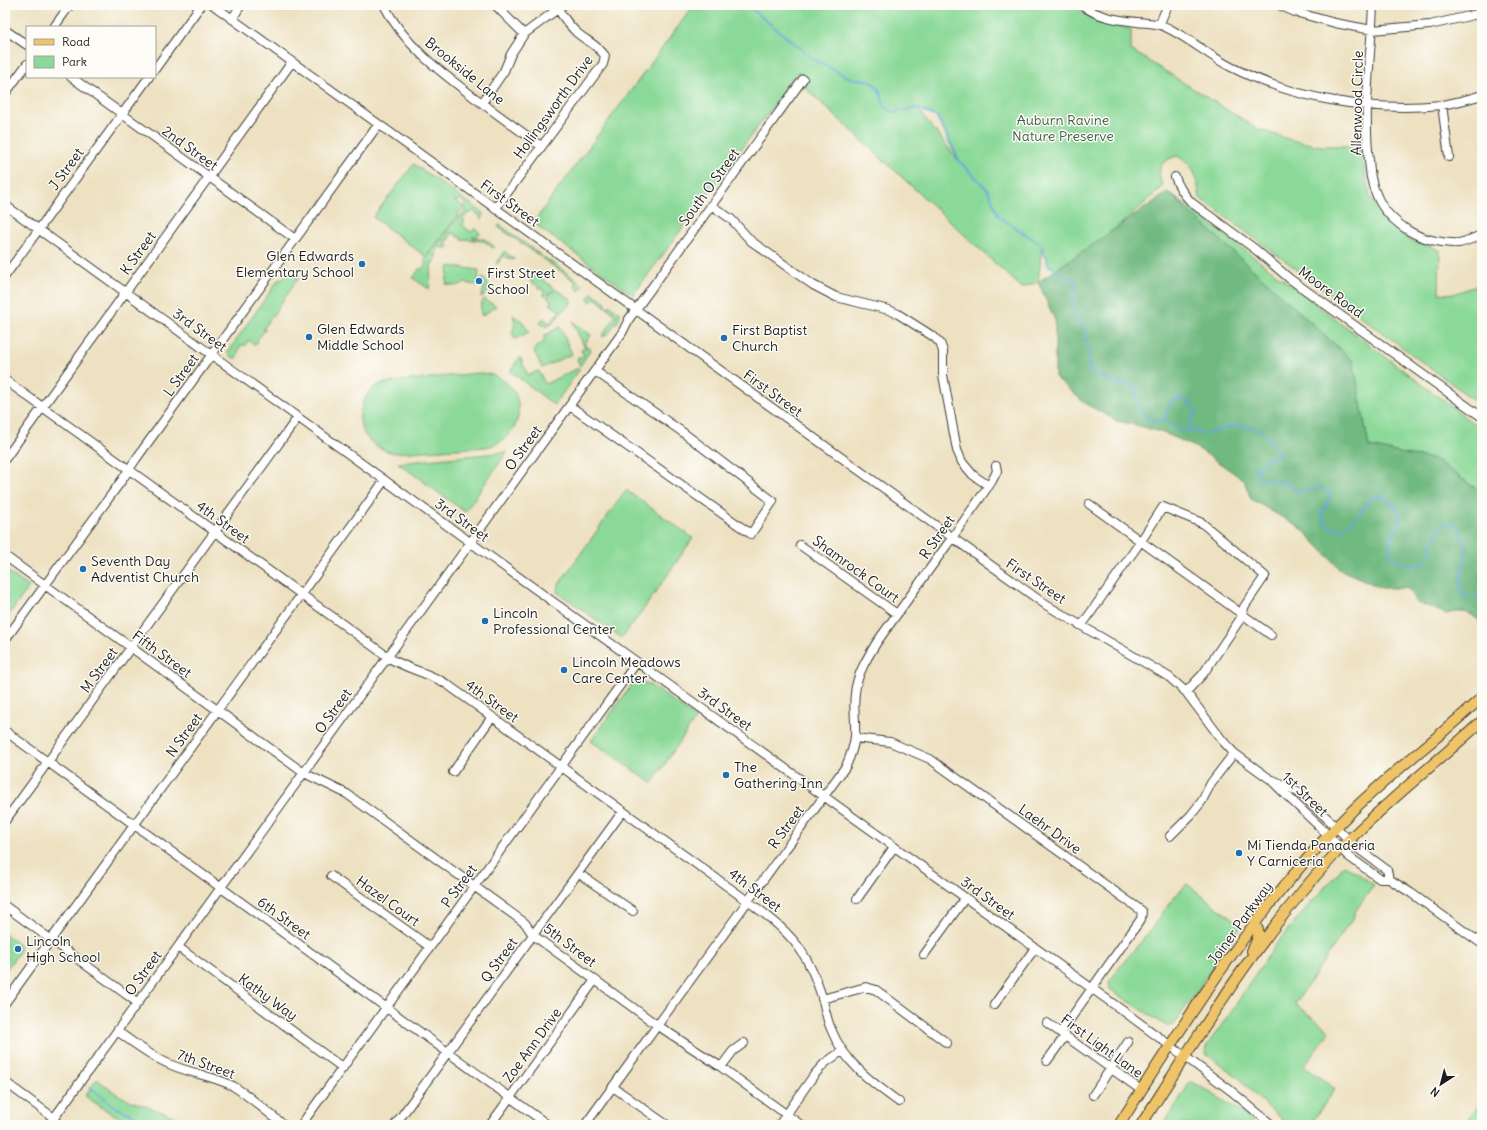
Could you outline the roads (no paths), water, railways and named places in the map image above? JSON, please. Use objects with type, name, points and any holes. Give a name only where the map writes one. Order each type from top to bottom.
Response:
[{"type":"main road","name":"Joiner Parkway","points":[[1119,1125],[1170,1045],[1254,924],[1293,875],[1336,827],[1386,780],[1482,697]]},
{"type":"main road","points":[[1141,1125],[1185,1056],[1288,910],[1349,840],[1394,797],[1482,721]]},
{"type":"main road","points":[[1243,972],[1259,932],[1257,926],[1254,924]]},
{"type":"street","points":[[55,26],[70,5]]},
{"type":"street","points":[[156,68],[201,5]]},
{"type":"street","name":"First Street","points":[[213,5],[1046,605],[1169,677],[1186,692],[1222,740],[1234,753],[1270,779]]},
{"type":"street","points":[[232,19],[242,5]]},
{"type":"street","name":"Brookside Lane","points":[[384,5],[397,28],[426,60],[542,146]]},
{"type":"street","points":[[495,5],[524,34]]},
{"type":"street","points":[[1082,5],[1104,16],[1121,20],[1159,24],[1174,31],[1208,54],[1231,67],[1268,84],[1304,95],[1339,102],[1387,106],[1442,105],[1482,95]]},
{"type":"street","points":[[1159,24],[1168,5]]},
{"type":"street","points":[[1279,5],[1295,12],[1334,23],[1372,30],[1430,25],[1482,13]]},
{"type":"street","name":"Allenwood Circle","points":[[1373,5],[1367,104],[1367,140],[1371,180],[1377,196],[1386,212],[1400,226],[1416,235],[1440,241],[1459,242],[1482,235]]},
{"type":"street","points":[[482,103],[504,71],[510,54],[524,34],[560,7]]},
{"type":"street","name":"Hollingsworth Drive","points":[[496,209],[603,64],[605,56],[600,49],[576,32],[566,21],[560,7]]},
{"type":"street","points":[[5,30],[26,45]]},
{"type":"street","name":"K Street","points":[[5,459],[292,62]]},
{"type":"street","points":[[5,94],[26,65]]},
{"type":"street","name":"2nd Street","points":[[72,78],[295,239]]},
{"type":"street","name":"J Street","points":[[5,276],[148,78]]},
{"type":"street","name":"South O Street","points":[[636,310],[803,79]]},
{"type":"street","points":[[1442,105],[1448,157]]},
{"type":"street","name":"L Street","points":[[5,640],[378,125]]},
{"type":"street","name":"Moore Road","points":[[1175,178],[1184,195],[1192,203],[1255,249],[1290,279],[1482,417]]},
{"type":"street","name":"3rd Street","points":[[5,205],[471,543],[1170,1045],[1230,1090],[1272,1125]]},
{"type":"street","points":[[711,205],[731,219],[751,241],[811,284],[836,296],[889,310],[898,314],[934,337],[940,343],[943,351],[943,375],[957,450],[962,462],[973,475],[989,486]]},
{"type":"street","name":"O Street","points":[[49,1125],[570,406],[622,333],[629,318],[636,310]]},
{"type":"street","points":[[570,406],[750,534],[774,501],[681,431],[595,371]]},
{"type":"street","name":"4th Street","points":[[5,380],[388,658],[405,667],[439,678],[781,926],[803,954],[810,967],[822,999],[831,1030],[842,1051],[862,1074],[899,1102]]},
{"type":"street","name":"M Street","points":[[5,821],[298,417]]},
{"type":"street","name":"R Street","points":[[585,1125],[825,797],[846,766],[852,753],[855,738],[855,693],[859,674],[873,647],[989,486],[996,475],[996,466]]},
{"type":"street","name":"N Street","points":[[5,1003],[384,480]]},
{"type":"street","points":[[1089,504],[1271,635]]},
{"type":"street","points":[[1082,625],[1163,507],[1202,523],[1266,576],[1244,608],[1243,616],[1203,674],[1186,692]]},
{"type":"street","name":"Shamrock Court","points":[[800,545],[897,614]]},
{"type":"street","name":"Fifth Street","points":[[5,556],[304,773]]},
{"type":"street","name":"P Street","points":[[301,1125],[637,662]]},
{"type":"street","points":[[452,772],[492,717]]},
{"type":"street","name":"6th Street","points":[[5,732],[548,1125]]},
{"type":"street","name":"Laehr Drive","points":[[855,738],[890,742],[930,759],[1142,911],[1141,919],[1091,989]]},
{"type":"street","points":[[1170,836],[1191,815],[1202,801],[1212,782],[1234,753]]},
{"type":"street","name":"5th Street","points":[[304,773],[347,794],[525,923],[533,935],[657,1025],[721,1067],[801,1125]]},
{"type":"street","name":"1st Street","points":[[1270,779],[1299,792],[1356,847],[1387,870],[1389,879]]},
{"type":"street","name":"1st Street","points":[[1270,779],[1348,856],[1380,879],[1389,879],[1411,893],[1482,944]]},
{"type":"street","name":"Q Street","points":[[395,1125],[623,811]]},
{"type":"street","points":[[857,899],[894,847]]},
{"type":"street","points":[[578,873],[633,911]]},
{"type":"street","name":"Hazel Court","points":[[331,876],[430,947]]},
{"type":"street","points":[[924,955],[965,898]]},
{"type":"street","points":[[5,906],[138,1003]]},
{"type":"street","name":"Kathy Way","points":[[178,947],[343,1068]]},
{"type":"street","points":[[994,1005],[1035,948]]},
{"type":"street","name":"Zoe Ann Drive","points":[[490,1125],[595,980]]},
{"type":"street","points":[[822,999],[866,987],[876,990],[947,1043]]},
{"type":"street","points":[[1047,1061],[1091,989]]},
{"type":"street","name":"First Light Lane","points":[[1047,1023],[1141,1090]]},
{"type":"street","name":"7th Street","points":[[117,1031],[157,1059],[232,1086],[246,1095],[284,1125]]},
{"type":"street","points":[[1093,1094],[1128,1042]]},
{"type":"street","points":[[721,1067],[732,1051],[744,1043]]},
{"type":"street","points":[[779,1125],[814,1075],[825,1063],[842,1051]]},
{"type":"street","points":[[5,1082],[54,1118]]},
{"type":"street","points":[[613,1087],[667,1125]]},
{"type":"waterway","points":[[750,5],[753,10],[813,59],[850,78],[871,81],[879,89],[885,107],[893,112],[916,108],[937,117],[960,162],[988,190],[999,217],[1042,245],[1048,265],[1076,282],[1071,313],[1085,327],[1090,371],[1117,384],[1131,385],[1137,390],[1137,406],[1144,415],[1154,421],[1164,419],[1178,429],[1191,430],[1205,434],[1234,426],[1250,426],[1267,434],[1279,453],[1278,458],[1267,458],[1255,471],[1261,480],[1287,483],[1298,492],[1321,487],[1329,492],[1328,504],[1321,512],[1325,523],[1333,529],[1344,528],[1360,514],[1370,499],[1382,495],[1400,512],[1399,522],[1392,537],[1389,554],[1404,564],[1422,565],[1433,550],[1431,545],[1442,524],[1457,524],[1467,549],[1460,583],[1463,597],[1476,598],[1482,593]]},
{"type":"waterway","points":[[1164,419],[1169,405],[1175,398],[1185,400],[1197,411],[1191,419],[1191,430]]},
{"type":"waterway","points":[[90,1087],[115,1107],[156,1125]]},
{"type":"place","name":"Glen Edwards Elementary School","points":[[362,264]]},
{"type":"place","name":"First Street School","points":[[479,281]]},
{"type":"place","name":"Glen Edwards Middle School","points":[[309,337]]},
{"type":"place","name":"First Baptist Church","points":[[724,338]]},
{"type":"place","name":"Seventh Day Adventist Church","points":[[83,569]]},
{"type":"place","name":"Lincoln Professional Center","points":[[485,621]]},
{"type":"place","name":"Lincoln Meadows Care Center","points":[[564,670]]},
{"type":"place","name":"The Gathering Inn","points":[[726,775]]},
{"type":"place","name":"Mi Tienda Panaderia Y Carniceria","points":[[1239,853]]},
{"type":"place","name":"Lincoln High School","points":[[18,949]]},
{"type":"park label","name":"Auburn Ravine Nature Preserve","points":[[1063,128]]}]
